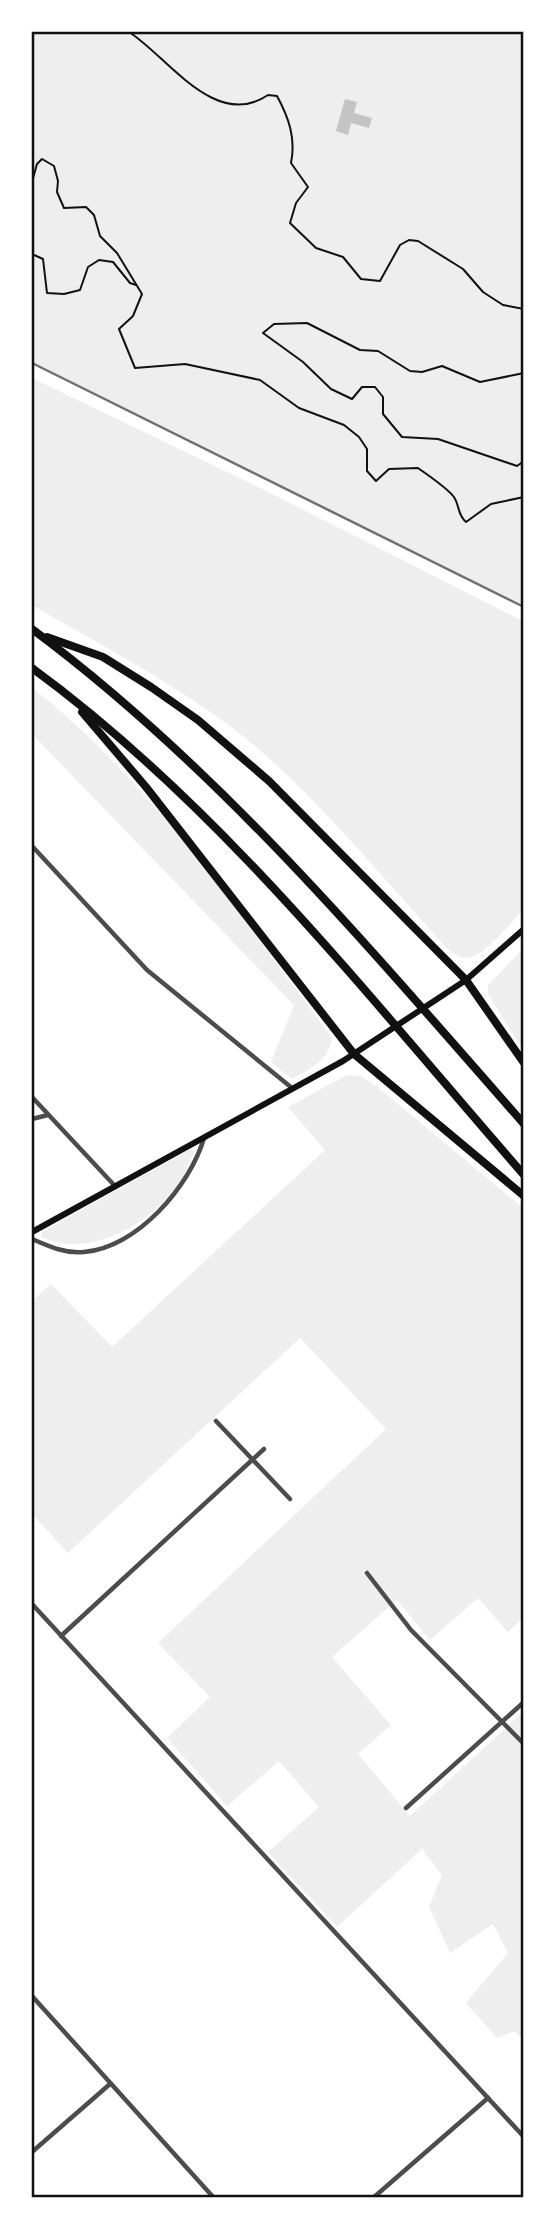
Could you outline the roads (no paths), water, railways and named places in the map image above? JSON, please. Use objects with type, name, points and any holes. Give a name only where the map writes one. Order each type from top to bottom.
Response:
[{"type":"highway","points":[[35,631],[103,657],[198,720],[300,809],[466,980],[523,1063]]},
{"type":"highway","points":[[35,631],[88,671],[204,774],[404,987],[523,1124]]},
{"type":"highway","points":[[32,668],[63,691],[184,799],[376,1002],[523,1175]]},
{"type":"highway","points":[[63,691],[153,796],[354,1054],[523,1196]]},
{"type":"main road","points":[[32,1232],[354,1054],[466,980],[523,929]]},
{"type":"street","points":[[32,846],[147,970],[292,1088]]},
{"type":"street","points":[[32,1097],[114,1185]]},
{"type":"street","points":[[32,1119],[49,1115]]},
{"type":"street","points":[[32,1239],[57,1250],[84,1252],[121,1240],[176,1195],[198,1157],[204,1138]]},
{"type":"street","points":[[216,1421],[290,1499]]},
{"type":"street","points":[[61,1636],[264,1449]]},
{"type":"street","points":[[367,1573],[411,1630],[523,1744]]},
{"type":"street","points":[[32,1604],[523,2137]]},
{"type":"street","points":[[406,1808],[523,1702]]},
{"type":"street","points":[[32,1996],[214,2197]]},
{"type":"street","points":[[32,2152],[110,2084]]},
{"type":"street","points":[[373,2197],[488,2098]]},
{"type":"railway","points":[[32,363],[524,607]]}]
